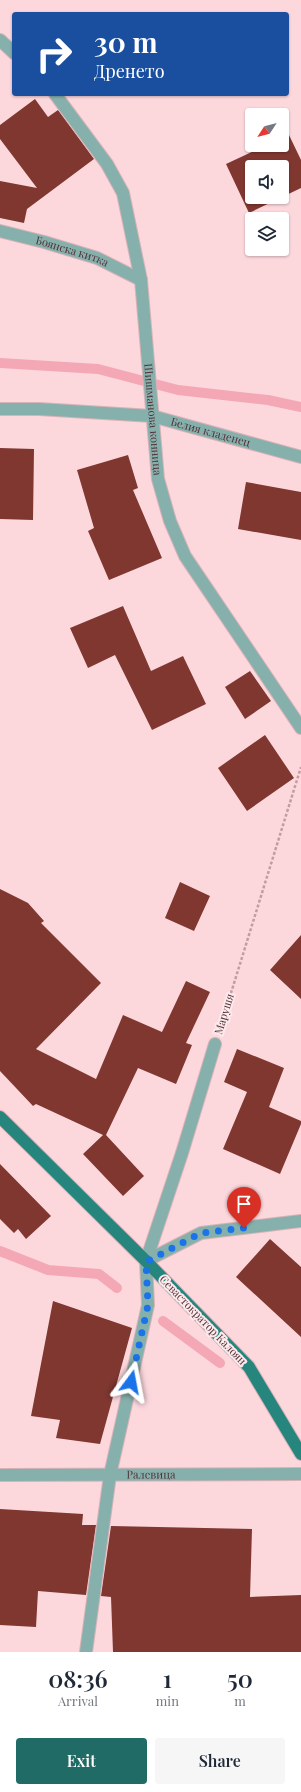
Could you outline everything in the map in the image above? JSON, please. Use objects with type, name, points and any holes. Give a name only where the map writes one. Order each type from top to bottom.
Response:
[{"type":"main road","name":"Севастократор Калоян","points":[[0,1117],[249,1367],[301,1454]]},
{"type":"street","points":[[0,40],[12,51]]},
{"type":"street","name":"Шишманова конница","points":[[56,96],[106,164],[123,193],[141,280],[158,479],[170,521],[185,556],[301,728]]},
{"type":"street","name":"Боянска китка","points":[[0,231],[44,242],[97,258],[141,280]]},
{"type":"street","name":"Белия кладенец","points":[[0,409],[39,409],[152,416],[301,457]]},
{"type":"street","name":"Марушя","points":[[146,1262],[182,1153],[215,1044]]},
{"type":"street","points":[[86,1652],[110,1475],[148,1305],[146,1262],[201,1233],[301,1221]]},
{"type":"street","name":"Ралевица","points":[[0,1475],[301,1474]]},
{"type":"path","name":"Марушя","points":[[215,1044],[301,767]]},
{"type":"building","points":[[35,99],[48,117],[58,110],[94,159],[27,209],[24,223],[0,218],[0,181],[37,188],[0,139],[0,125]]},
{"type":"building","points":[[289,135],[301,160],[301,188],[289,194],[289,160],[245,160],[245,204],[268,204],[249,212],[226,164],[252,152],[289,152]]},
{"type":"building","points":[[0,448],[34,449],[33,520],[0,519]]},
{"type":"building","points":[[128,455],[138,488],[133,490],[162,558],[109,580],[88,531],[94,528],[77,470]]},
{"type":"building","points":[[246,482],[301,492],[301,540],[238,529]]},
{"type":"building","points":[[123,606],[151,671],[183,656],[206,704],[152,730],[115,655],[88,668],[70,628]]},
{"type":"building","points":[[250,671],[271,701],[245,719],[225,687]]},
{"type":"building","points":[[265,735],[294,778],[247,811],[218,768]]},
{"type":"building","points":[[180,882],[210,896],[194,931],[165,918]]},
{"type":"building","points":[[0,889],[28,903],[44,921],[41,923],[101,983],[36,1049],[96,1079],[123,1015],[162,1032],[186,981],[210,992],[186,1043],[192,1045],[176,1084],[138,1068],[106,1135],[144,1176],[123,1196],[83,1154],[103,1135],[36,1104],[33,1106],[0,1071]]},
{"type":"building","points":[[301,935],[301,999],[270,970]]},
{"type":"building","points":[[237,1049],[284,1068],[269,1107],[301,1121],[301,1124],[280,1174],[223,1149],[247,1092],[224,1082]]},
{"type":"building","points":[[0,1164],[51,1216],[26,1239],[18,1229],[14,1233],[0,1219]]},
{"type":"building","points":[[270,1239],[301,1267],[301,1337],[236,1277]]},
{"type":"building","points":[[53,1301],[132,1328],[100,1444],[56,1438],[60,1420],[31,1416]]},
{"type":"building","points":[[0,1509],[83,1514],[82,1525],[96,1525],[86,1595],[38,1591],[36,1627],[0,1625]]},
{"type":"building","points":[[111,1526],[252,1529],[250,1597],[301,1595],[301,1652],[113,1652],[111,1597],[101,1596]]},
{"type":"waterway","points":[[0,363],[98,369],[178,390],[268,400],[301,407]]},
{"type":"waterway","points":[[0,1251],[48,1270],[99,1274],[117,1288]]},
{"type":"waterway","points":[[163,1321],[220,1363]]},
{"type":"route","points":[[131,1382],[148,1305],[146,1262],[201,1233],[244,1228]]}]
